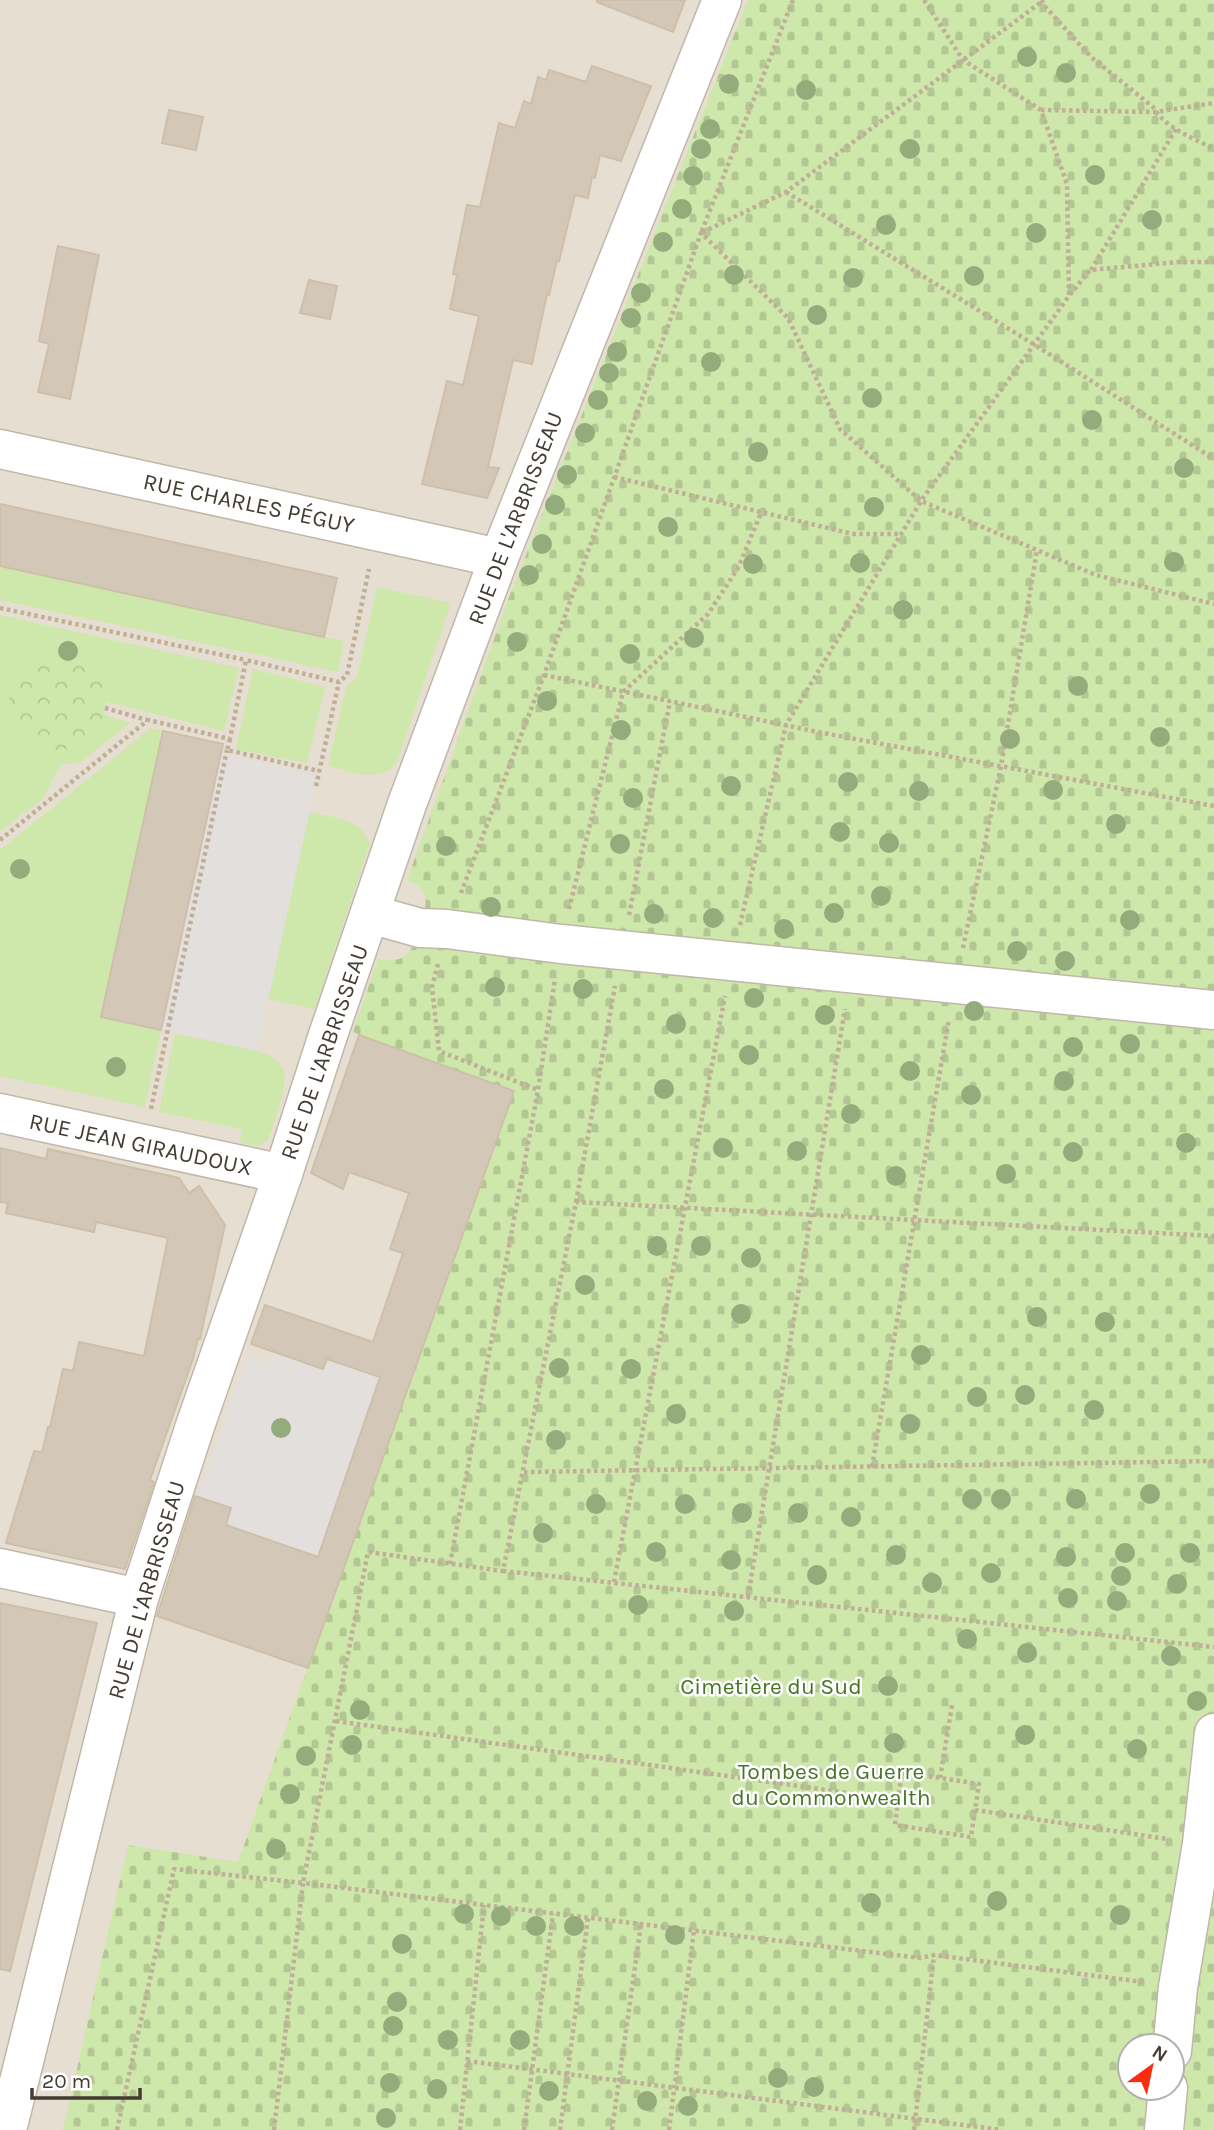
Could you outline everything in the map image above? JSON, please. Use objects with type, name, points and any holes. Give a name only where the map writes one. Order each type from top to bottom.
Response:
[{"type":"street","name":"RUE DE L'ARBRISSEAU","points":[[7,2130],[139,1598],[195,1426],[407,804],[499,558],[722,0]]},
{"type":"street","name":"RUE CHARLES PÉGUY","points":[[0,449],[499,558]]},
{"type":"street","points":[[370,914],[419,928],[1214,1010]]},
{"type":"street","name":"RUE JEAN GIRAUDOUX","points":[[0,1113],[283,1174]]},
{"type":"street","points":[[0,1568],[139,1598]]},
{"type":"street","points":[[1174,2032],[1178,1987],[1202,1844],[1214,1733]]},
{"type":"street","points":[[1164,2130],[1167,2102]]},
{"type":"path","points":[[538,1090],[439,1051],[432,987],[447,929],[544,675],[701,233],[793,0]]},
{"type":"path","points":[[924,0],[963,60],[1041,110],[1155,111],[1214,103]]},
{"type":"path","points":[[701,233],[786,192],[1041,1],[1091,57],[1176,129],[1214,149]]},
{"type":"path","points":[[1041,110],[1067,184],[1069,296]]},
{"type":"path","points":[[614,1582],[732,961],[786,725],[920,501],[1090,270],[1176,129]]},
{"type":"path","points":[[786,192],[1214,459]]},
{"type":"path","points":[[701,233],[788,318],[840,429],[920,501],[1096,575],[1214,604]]},
{"type":"path","points":[[1090,270],[1179,262],[1214,262]]},
{"type":"path","points":[[614,477],[853,534],[901,534]]},
{"type":"path","points":[[450,1564],[538,1090],[561,944],[623,692],[708,614],[738,568],[761,513]]},
{"type":"path","points":[[316,786],[339,682],[347,675],[376,531]]},
{"type":"path","points":[[872,1466],[955,985],[1001,766],[1037,550]]},
{"type":"path","points":[[0,608],[339,682]]},
{"type":"path","points":[[144,1144],[246,660]]},
{"type":"path","points":[[544,675],[786,725],[1214,806]]},
{"type":"path","points":[[503,1571],[576,1202],[670,701]]},
{"type":"path","points":[[105,708],[230,739]]},
{"type":"path","points":[[0,840],[148,720]]},
{"type":"path","points":[[227,750],[319,771]]},
{"type":"path","points":[[748,1597],[851,974]]},
{"type":"path","points":[[576,1202],[1214,1236]]},
{"type":"path","points":[[524,1472],[1214,1461]]},
{"type":"path","points":[[274,2130],[303,1883],[368,1552],[503,1571],[1214,1647]]},
{"type":"path","points":[[940,1778],[952,1706]]},
{"type":"path","points":[[336,1721],[898,1800]]},
{"type":"path","points":[[902,1772],[940,1778],[979,1784],[971,1837],[895,1825],[902,1772]]},
{"type":"path","points":[[975,1810],[1202,1844]]},
{"type":"path","points":[[117,2130],[174,1868],[920,1958],[934,1955],[1178,1987]]},
{"type":"path","points":[[460,2130],[484,1905]]},
{"type":"path","points":[[524,2130],[552,1914]]},
{"type":"path","points":[[561,2130],[588,1918]]},
{"type":"path","points":[[612,2130],[641,1924]]},
{"type":"path","points":[[669,2130],[694,1930]]},
{"type":"path","points":[[914,2130],[934,1955]]},
{"type":"path","points":[[467,2061],[1002,2130]]},
{"type":"shaded area","name":"Cimetière du Sud","points":[[0,0],[1214,0],[1214,2130],[0,2130]]},
{"type":"shaded area","points":[[221,754],[318,774],[257,1051],[161,1030]]},
{"type":"shaded area","points":[[275,1352],[327,1359],[388,1379],[376,1389],[318,1557],[226,1525],[231,1508],[198,1497],[247,1356],[271,1364]]},
{"type":"green space","name":"Cimetière du Sud","points":[[748,0],[1214,0],[1214,2130],[63,2130],[128,1845],[238,1862],[514,1091],[353,1032],[378,959],[395,960],[405,956],[421,926],[425,908],[424,894],[407,880],[511,592]]},
{"type":"green space","points":[[0,566],[344,641],[338,672],[0,600]]},
{"type":"green space","points":[[377,587],[451,603],[397,762],[382,773],[364,775],[328,766],[346,687],[357,677]]},
{"type":"green space","points":[[0,615],[239,668],[224,731],[107,702],[108,695],[59,751],[78,747],[104,715],[130,723],[81,762],[60,765],[43,799],[0,831]]},
{"type":"green space","points":[[51,657],[72,660],[86,666],[97,677],[108,695],[104,715],[78,747],[59,751],[32,742],[12,721],[9,692],[17,673],[34,661]]},
{"type":"green space","points":[[253,669],[325,687],[307,763],[236,749]]},
{"type":"green space","points":[[151,728],[163,731],[101,1017],[161,1030],[145,1107],[0,1076],[0,850]]},
{"type":"green space","points":[[300,813],[323,815],[356,825],[370,843],[315,1009],[268,999],[259,993]]},
{"type":"green space","points":[[175,1033],[257,1051],[280,1063],[284,1071],[284,1086],[266,1141],[256,1146],[249,1145],[240,1142],[242,1129],[159,1112]]},
{"type":"building","points":[[597,0],[685,0],[673,32]]},
{"type":"building","points":[[592,66],[651,86],[621,161],[600,155],[588,198],[575,195],[559,261],[557,260],[549,295],[547,294],[532,364],[513,360],[488,467],[499,468],[487,498],[422,484],[447,381],[463,385],[479,316],[450,309],[457,275],[453,274],[467,205],[480,207],[499,123],[515,128],[524,101],[531,104],[538,77],[546,80],[549,70],[586,82]]},
{"type":"building","points":[[169,110],[203,117],[196,150],[162,143]]},
{"type":"building","points":[[58,246],[99,255],[70,399],[38,392],[49,344],[39,341]]},
{"type":"building","points":[[309,280],[337,286],[330,319],[300,313]]},
{"type":"building","points":[[0,504],[337,578],[324,637],[0,566]]},
{"type":"building","points":[[163,731],[223,744],[161,1030],[101,1017]]},
{"type":"building","points":[[359,1035],[514,1091],[308,1668],[157,1616],[195,1496],[231,1508],[226,1525],[318,1557],[380,1377],[327,1359],[323,1369],[251,1344],[265,1305],[373,1342],[403,1253],[390,1249],[409,1193],[349,1172],[343,1189],[311,1173]]},
{"type":"building","points":[[0,1148],[46,1159],[48,1149],[179,1178],[189,1193],[199,1186],[225,1225],[200,1339],[150,1480],[154,1482],[125,1569],[6,1543],[34,1451],[42,1452],[63,1369],[73,1371],[79,1342],[144,1356],[168,1238],[96,1222],[94,1232],[6,1213],[8,1203],[0,1202]]},
{"type":"building","points":[[0,1603],[97,1623],[10,1971],[0,1969]]},
{"type":"park label","name":"Tombes de Guerre du Commonwealth","points":[[831,1784]]}]
